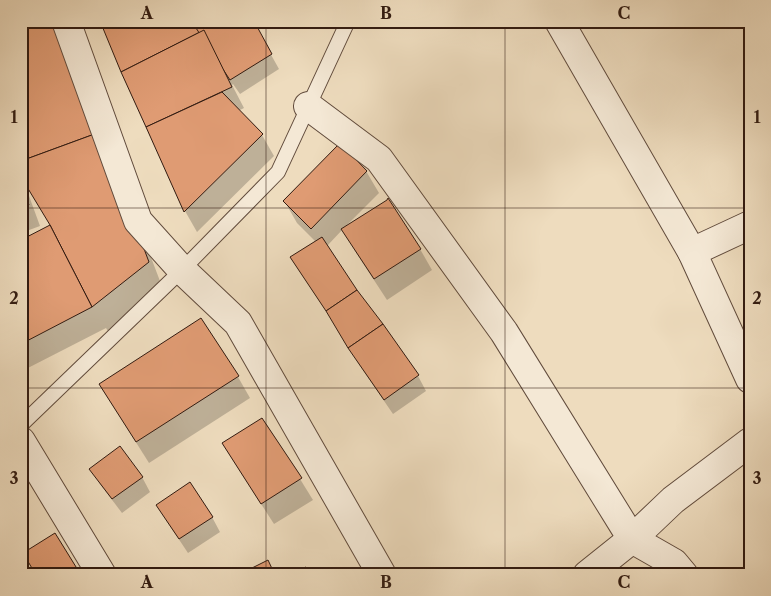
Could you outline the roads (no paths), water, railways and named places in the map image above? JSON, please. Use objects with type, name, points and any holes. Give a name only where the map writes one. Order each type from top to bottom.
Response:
[{"type":"street","points":[[66,21],[138,221],[182,270],[238,323],[382,575]]},
{"type":"street","points":[[559,21],[692,252],[750,379]]},
{"type":"street","points":[[308,106],[379,159],[504,332],[632,539],[674,563],[684,575]]},
{"type":"street","points":[[692,252],[750,224]]},
{"type":"street","points":[[21,440],[102,575]]},
{"type":"street","points":[[587,575],[632,539],[673,500],[750,442]]},
{"type":"lane","points":[[21,425],[182,270],[278,172],[348,21]]}]
